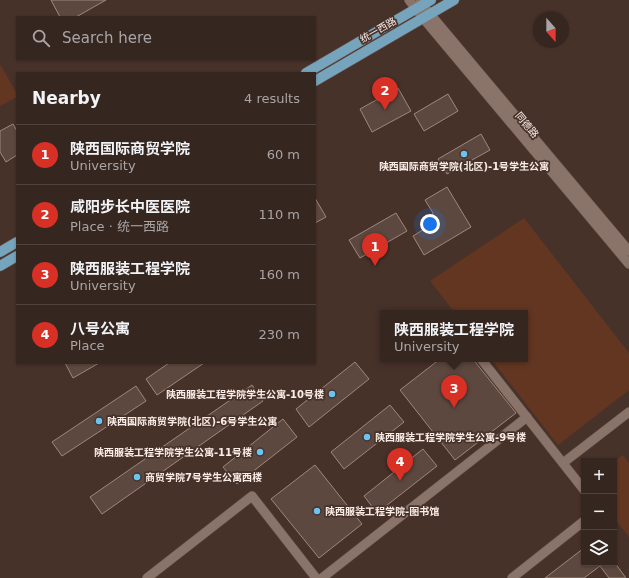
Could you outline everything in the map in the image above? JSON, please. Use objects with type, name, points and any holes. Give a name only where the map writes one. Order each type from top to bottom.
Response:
[{"type":"main road","name":"统一西路","points":[[316,80],[454,0]]},
{"type":"main road","name":"统一西路","points":[[308,72],[423,3]]},
{"type":"main road","points":[[0,252],[16,243]]},
{"type":"main road","points":[[0,266],[16,257]]},
{"type":"street","name":"同德路","points":[[409,0],[423,3],[426,16],[629,264]]},
{"type":"street","name":"同德路","points":[[426,16],[629,251]]},
{"type":"street","points":[[483,362],[581,486]]},
{"type":"street","points":[[563,463],[629,412]]},
{"type":"street","points":[[322,578],[527,418]]},
{"type":"street","points":[[147,578],[252,496],[316,578]]},
{"type":"street","points":[[512,578],[581,523]]},
{"type":"shaded area","points":[[0,64],[16,92],[16,98],[0,106]]},
{"type":"shaded area","points":[[524,218],[629,353],[629,390],[558,445],[493,362],[528,362],[528,310],[453,310],[430,281]]},
{"type":"shaded area","points":[[623,455],[629,463],[629,537],[617,522],[617,460]]},
{"type":"building","points":[[51,0],[106,0],[78,16],[59,16]]},
{"type":"building","points":[[398,88],[411,111],[372,132],[360,109]]},
{"type":"building","points":[[448,94],[458,111],[424,131],[414,114]]},
{"type":"building","points":[[13,124],[16,129],[16,156],[6,162],[0,152],[0,131]]},
{"type":"building","name":"陕西国际商贸学院(北区)-1号学生公寓","points":[[481,134],[490,150],[447,174],[438,159]]},
{"type":"building","points":[[447,187],[471,227],[424,255],[413,236],[429,226],[433,213],[425,200]]},
{"type":"building","points":[[316,200],[326,217],[316,222]]},
{"type":"building","points":[[396,213],[407,231],[360,258],[349,240]]},
{"type":"building","name":"陕西服装工程学院学生公寓-10号楼","points":[[355,362],[369,379],[309,427],[296,409]]},
{"type":"building","points":[[436,362],[476,362],[516,413],[455,460],[400,390]]},
{"type":"building","points":[[66,364],[97,364],[73,378]]},
{"type":"building","points":[[168,364],[203,364],[157,395],[146,379]]},
{"type":"building","points":[[252,385],[263,401],[102,514],[90,497]]},
{"type":"building","name":"陕西国际商贸学院(北区)-6号学生公寓","points":[[136,386],[146,401],[62,456],[52,442]]},
{"type":"building","name":"陕西服装工程学院学生公寓-9号楼","points":[[390,405],[404,422],[344,469],[331,452]]},
{"type":"building","name":"陕西服装工程学院学生公寓-11号楼","points":[[283,419],[297,437],[237,484],[223,467]]},
{"type":"building","points":[[423,449],[437,466],[377,513],[364,496]]},
{"type":"building","name":"陕西服装工程学院-图书馆","points":[[315,465],[362,524],[319,558],[271,499]]},
{"type":"building","points":[[581,550],[581,566],[600,566],[584,578],[545,578]]},
{"type":"building","points":[[600,566],[617,566],[626,578],[609,578]]},
{"type":"place","name":"咸阳步长中医医院","points":[[385,110]]},
{"type":"place","name":"陕西国际商贸学院(北区)-1号学生公寓","points":[[464,154]]},
{"type":"place","name":"陕西国际商贸学院","points":[[375,266]]},
{"type":"place","name":"陕西服装工程学院学生公寓-10号楼","points":[[332,394]]},
{"type":"place","name":"陕西服装工程学院","points":[[454,408]]},
{"type":"place","name":"陕西国际商贸学院(北区)-6号学生公寓","points":[[99,421]]},
{"type":"place","name":"陕西服装工程学院学生公寓-9号楼","points":[[367,437]]},
{"type":"place","name":"陕西服装工程学院学生公寓-11号楼","points":[[260,452]]},
{"type":"place","name":"商贸学院7号学生公寓西楼","points":[[137,477]]},
{"type":"place","name":"八号公寓","points":[[400,481]]},
{"type":"place","name":"陕西服装工程学院-图书馆","points":[[317,511]]}]
